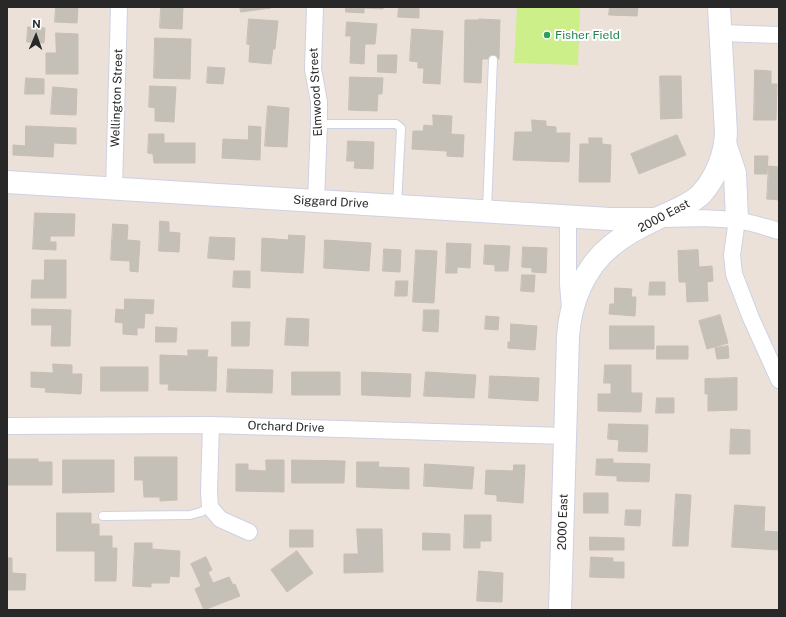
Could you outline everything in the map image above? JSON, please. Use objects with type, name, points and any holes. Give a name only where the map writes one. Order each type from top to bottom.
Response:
[{"type":"street","name":"Wellington Street","points":[[114,188],[119,7]]},
{"type":"street","name":"Elmwood Street","points":[[315,7],[313,69],[319,102],[320,124],[316,201]]},
{"type":"street","name":"2000 East","points":[[560,610],[569,324],[571,314],[582,283],[588,272],[603,253],[620,239],[655,219],[688,204],[699,196],[718,171],[726,146],[726,121],[719,7]]},
{"type":"street","points":[[721,33],[779,35]]},
{"type":"street","points":[[726,146],[735,173],[737,220],[732,255],[734,274],[751,318],[779,380]]},
{"type":"street","name":"Siggard Drive","points":[[7,182],[610,219],[655,219]]},
{"type":"street","name":"2000 East","points":[[568,216],[568,284],[571,314]]},
{"type":"street","points":[[655,219],[705,218],[737,220],[779,231]]},
{"type":"street","points":[[210,425],[210,507],[220,520],[249,532]]},
{"type":"street","name":"Orchard Drive","points":[[7,426],[210,425],[565,436]]},
{"type":"lane","points":[[487,211],[493,60]]},
{"type":"lane","points":[[320,124],[396,124],[401,128],[397,206]]},
{"type":"lane","points":[[103,516],[190,515],[201,512],[210,507]]},
{"type":"green space","name":"Fisher Field","points":[[517,7],[580,7],[578,65],[514,63]]},
{"type":"building","points":[[56,7],[78,7],[77,23],[55,22]]},
{"type":"building","points":[[161,7],[183,7],[182,29],[160,28]]},
{"type":"building","points":[[240,7],[271,7],[271,8],[241,12]]},
{"type":"building","points":[[346,7],[383,7],[383,9],[364,8],[364,13],[346,12]]},
{"type":"building","points":[[399,7],[419,7],[419,18],[398,17]]},
{"type":"building","points":[[610,7],[638,7],[637,16],[609,15]]},
{"type":"building","points":[[249,19],[278,21],[275,49],[273,49],[271,64],[249,62],[250,45],[247,44]]},
{"type":"building","points":[[465,20],[500,20],[499,59],[482,59],[481,83],[464,82]]},
{"type":"building","points":[[347,22],[377,24],[375,44],[365,44],[364,64],[350,63],[351,36],[346,36]]},
{"type":"building","points":[[28,27],[45,28],[44,43],[27,42]]},
{"type":"building","points":[[412,29],[443,31],[440,84],[423,83],[424,68],[418,68],[418,62],[410,61]]},
{"type":"building","points":[[56,33],[78,34],[78,74],[46,74],[46,53],[56,53]]},
{"type":"building","points":[[155,38],[191,39],[190,79],[154,78]]},
{"type":"building","points":[[378,55],[397,55],[396,73],[378,72]]},
{"type":"building","points":[[208,67],[225,68],[223,84],[207,83]]},
{"type":"building","points":[[755,70],[771,71],[771,84],[777,84],[776,120],[754,120]]},
{"type":"building","points":[[660,76],[681,76],[682,118],[661,119]]},
{"type":"building","points":[[350,77],[383,78],[382,94],[378,94],[377,111],[349,110]]},
{"type":"building","points":[[26,78],[44,79],[44,94],[25,94]]},
{"type":"building","points":[[150,86],[176,87],[174,122],[155,121],[155,108],[149,107]]},
{"type":"building","points":[[53,87],[77,89],[76,115],[51,114]]},
{"type":"building","points":[[268,106],[289,108],[287,147],[265,146]]},
{"type":"building","points":[[433,115],[452,116],[451,134],[464,135],[463,157],[447,156],[447,151],[412,149],[413,131],[423,131],[424,125],[433,126]]},
{"type":"building","points":[[532,120],[546,121],[546,126],[556,127],[556,133],[570,133],[569,162],[513,160],[515,132],[532,132]]},
{"type":"building","points":[[26,126],[76,128],[76,144],[54,143],[53,157],[13,155],[13,145],[25,146]]},
{"type":"building","points":[[249,126],[261,127],[260,160],[222,158],[223,139],[248,140]]},
{"type":"building","points":[[149,134],[164,134],[164,143],[195,143],[195,163],[154,163],[153,154],[148,153]]},
{"type":"building","points":[[677,135],[686,155],[639,174],[631,154]]},
{"type":"building","points":[[589,138],[602,138],[602,144],[611,145],[610,182],[579,182],[580,144],[589,144]]},
{"type":"building","points":[[348,141],[374,142],[373,169],[354,168],[355,161],[347,161]]},
{"type":"building","points":[[755,156],[768,156],[767,174],[755,174]]},
{"type":"building","points":[[769,166],[779,167],[779,200],[767,199]]},
{"type":"building","points":[[35,213],[75,214],[74,236],[50,236],[50,242],[56,242],[56,250],[33,249]]},
{"type":"building","points":[[160,221],[169,222],[169,232],[180,233],[179,252],[159,251]]},
{"type":"building","points":[[113,224],[128,225],[127,240],[140,241],[138,272],[130,271],[130,261],[111,260]]},
{"type":"building","points":[[289,235],[305,236],[303,273],[261,271],[262,238],[288,240]]},
{"type":"building","points":[[210,237],[235,238],[234,260],[208,258]]},
{"type":"building","points":[[325,240],[371,243],[369,271],[324,268]]},
{"type":"building","points":[[447,243],[471,244],[470,268],[457,267],[457,273],[446,273]]},
{"type":"building","points":[[485,245],[510,246],[508,271],[495,271],[495,265],[484,264]]},
{"type":"building","points":[[523,247],[547,248],[546,273],[532,272],[532,268],[522,267]]},
{"type":"building","points":[[384,249],[401,250],[400,272],[383,271]]},
{"type":"building","points":[[416,250],[437,251],[434,303],[413,302]]},
{"type":"building","points":[[698,250],[699,267],[712,266],[713,281],[707,282],[708,301],[687,302],[686,282],[679,282],[678,251]]},
{"type":"building","points":[[45,260],[66,260],[66,298],[31,298],[32,280],[44,280]]},
{"type":"building","points":[[234,271],[250,271],[250,288],[233,287]]},
{"type":"building","points":[[522,275],[535,275],[534,292],[521,291]]},
{"type":"building","points":[[396,281],[408,281],[407,296],[395,296]]},
{"type":"building","points":[[650,282],[665,282],[665,295],[649,295]]},
{"type":"building","points":[[615,288],[632,289],[631,297],[636,297],[635,316],[609,314],[610,304],[614,304]]},
{"type":"building","points":[[125,299],[154,300],[153,314],[145,313],[144,328],[137,328],[137,335],[123,334],[123,323],[115,322],[116,309],[124,310]]},
{"type":"building","points":[[32,309],[71,310],[70,346],[51,346],[52,325],[32,325]]},
{"type":"building","points":[[424,310],[439,310],[438,332],[423,331]]},
{"type":"building","points":[[720,315],[728,343],[707,349],[699,321]]},
{"type":"building","points":[[486,316],[499,317],[498,330],[485,329]]},
{"type":"building","points":[[287,318],[309,319],[308,346],[285,345]]},
{"type":"building","points":[[232,322],[250,322],[249,346],[232,346]]},
{"type":"building","points":[[511,324],[537,326],[535,350],[508,348],[508,342],[510,342]]},
{"type":"building","points":[[610,326],[654,326],[654,349],[610,349]]},
{"type":"building","points":[[156,327],[177,328],[176,342],[156,342]]},
{"type":"building","points":[[657,346],[688,346],[688,359],[657,359]]},
{"type":"building","points":[[728,346],[729,358],[717,359],[715,348]]},
{"type":"building","points":[[188,350],[208,350],[207,357],[217,357],[216,391],[168,390],[169,384],[160,384],[160,355],[188,356]]},
{"type":"building","points":[[53,364],[72,365],[72,374],[82,374],[81,394],[45,392],[46,388],[31,387],[31,372],[53,373]]},
{"type":"building","points":[[605,365],[631,365],[631,393],[642,393],[641,412],[598,411],[598,394],[611,394],[611,383],[604,383]]},
{"type":"building","points":[[101,367],[148,367],[148,391],[101,391]]},
{"type":"building","points":[[228,369],[273,370],[272,393],[227,392]]},
{"type":"building","points":[[292,372],[340,372],[340,395],[292,395]]},
{"type":"building","points":[[362,372],[411,374],[410,397],[362,395]]},
{"type":"building","points":[[426,372],[476,375],[474,398],[424,396]]},
{"type":"building","points":[[490,376],[539,378],[538,401],[489,398]]},
{"type":"building","points":[[737,378],[737,410],[708,411],[708,394],[705,394],[705,379]]},
{"type":"building","points":[[657,398],[674,398],[674,413],[656,413]]},
{"type":"building","points":[[609,424],[648,425],[647,452],[618,451],[619,440],[608,439]]},
{"type":"building","points":[[731,429],[750,430],[750,454],[730,454]]},
{"type":"building","points":[[135,457],[177,457],[177,500],[160,501],[160,497],[144,497],[143,480],[135,480]]},
{"type":"building","points":[[7,459],[38,459],[38,462],[52,462],[52,485],[7,485]]},
{"type":"building","points":[[597,459],[613,459],[613,463],[650,464],[649,482],[617,481],[617,476],[596,475]]},
{"type":"building","points":[[63,460],[114,460],[114,492],[63,493]]},
{"type":"building","points":[[266,460],[284,460],[284,492],[236,491],[236,464],[248,464],[248,470],[266,471]]},
{"type":"building","points":[[292,460],[345,461],[344,483],[292,483]]},
{"type":"building","points":[[357,462],[379,462],[378,467],[409,468],[409,489],[357,487]]},
{"type":"building","points":[[425,464],[474,467],[472,489],[424,486]]},
{"type":"building","points":[[514,465],[525,465],[523,503],[497,501],[497,495],[485,494],[486,470],[513,471]]},
{"type":"building","points":[[584,493],[608,493],[608,513],[584,513]]},
{"type":"building","points":[[676,494],[691,495],[688,546],[673,546]]},
{"type":"building","points":[[735,505],[765,507],[764,531],[779,532],[779,550],[732,547]]},
{"type":"building","points":[[626,510],[641,510],[640,526],[625,525]]},
{"type":"building","points":[[57,513],[91,513],[91,524],[99,524],[99,536],[112,536],[112,548],[117,548],[116,581],[95,581],[95,551],[57,551]]},
{"type":"building","points":[[465,515],[491,515],[491,541],[480,541],[480,548],[464,548]]},
{"type":"building","points":[[357,529],[382,529],[383,572],[344,573],[344,554],[358,554]]},
{"type":"building","points":[[290,530],[313,530],[313,547],[290,547]]},
{"type":"building","points":[[423,533],[450,534],[450,550],[423,550]]},
{"type":"building","points":[[590,537],[624,538],[624,550],[590,550]]},
{"type":"building","points":[[135,543],[152,543],[152,549],[180,551],[179,577],[170,576],[169,583],[151,583],[151,587],[133,586]]},
{"type":"building","points":[[297,551],[313,573],[287,592],[271,570]]},
{"type":"building","points":[[206,557],[212,570],[208,572],[213,583],[229,577],[233,585],[235,584],[240,596],[204,610],[195,589],[201,586],[191,564]]},
{"type":"building","points":[[591,557],[613,558],[613,562],[624,562],[624,578],[590,577]]},
{"type":"building","points":[[7,558],[12,558],[12,573],[26,574],[25,590],[7,590]]},
{"type":"building","points":[[479,571],[503,573],[502,602],[477,601]]},
{"type":"place","name":"Fisher Field","points":[[547,35]]}]
